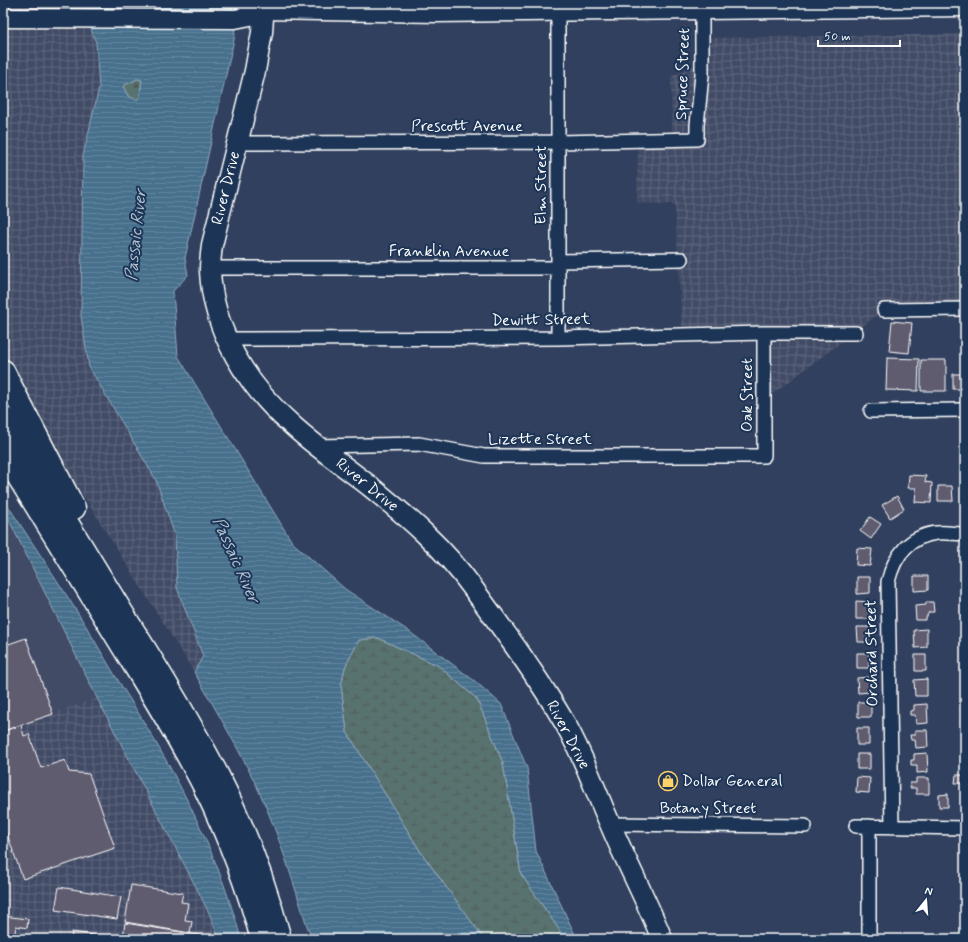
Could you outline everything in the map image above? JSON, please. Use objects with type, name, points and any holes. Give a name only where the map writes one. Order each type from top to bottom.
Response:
[{"type":"highway","points":[[3,371],[95,548],[168,672],[217,813],[229,841],[249,897],[262,939]]},
{"type":"highway","points":[[3,418],[166,684],[196,753]]},
{"type":"highway","points":[[3,452],[155,700],[226,792],[245,834],[266,891],[280,939]]},
{"type":"highway","points":[[3,479],[52,551],[138,687],[196,753]]},
{"type":"main road","name":"River Drive","points":[[257,5],[259,52],[212,245],[210,268],[212,290],[218,314],[227,338],[252,382],[270,404],[317,446],[405,515],[429,536],[451,559],[472,586],[533,674],[566,726],[662,939]]},
{"type":"street","points":[[3,18],[235,19],[255,15],[257,5],[558,12],[965,7]]},
{"type":"street","name":"Spruce Street","points":[[697,139],[702,75],[702,10]]},
{"type":"street","name":"Elm Street","points":[[558,12],[558,338]]},
{"type":"street","name":"Prescott Avenue","points":[[238,143],[558,142],[697,139]]},
{"type":"street","name":"Franklin Avenue","points":[[210,268],[558,265],[681,259]]},
{"type":"street","points":[[884,310],[965,309]]},
{"type":"street","name":"Dewitt Street","points":[[227,338],[558,338],[764,333],[856,333]]},
{"type":"street","name":"Oak Street","points":[[764,333],[764,456]]},
{"type":"street","points":[[871,410],[965,410]]},
{"type":"street","name":"Lizette Street","points":[[317,446],[419,444],[484,456],[764,456]]},
{"type":"street","name":"Orchard Street","points":[[892,827],[888,582],[896,558],[905,548],[916,540],[926,535],[938,533],[965,534]]},
{"type":"street","name":"Botany Street","points":[[610,824],[805,826]]},
{"type":"street","points":[[868,939],[863,826],[965,828]]},
{"type":"shaded area","points":[[3,3],[82,3],[96,43],[99,88],[83,156],[81,316],[89,367],[156,479],[175,536],[177,588],[203,656],[194,672],[73,479],[3,355]]},
{"type":"shaded area","points":[[965,34],[965,312],[877,315],[771,395],[768,331],[682,330],[675,204],[637,203],[638,138],[672,136],[671,77],[701,61],[702,38]]},
{"type":"shaded area","points":[[3,508],[97,698],[3,730]]},
{"type":"shaded area","points":[[97,698],[196,887],[210,915],[219,939],[3,939],[3,730]]},
{"type":"green space","points":[[137,79],[142,80],[140,96],[137,101],[128,96],[123,86]]},
{"type":"green space","points":[[378,638],[439,666],[477,699],[503,763],[521,874],[560,931],[562,939],[484,939],[420,851],[347,732],[341,686],[345,667],[359,640]]},
{"type":"water","name":"Passaic River","points":[[82,3],[232,3],[235,35],[185,258],[188,275],[173,291],[178,356],[292,542],[345,589],[407,630],[476,682],[501,704],[527,768],[536,851],[577,939],[562,939],[560,931],[521,874],[503,763],[477,699],[439,666],[378,638],[359,640],[345,667],[341,686],[347,732],[420,851],[484,939],[314,939],[308,929],[266,806],[235,744],[194,672],[203,656],[177,588],[175,536],[156,480],[89,367],[81,316],[83,156],[99,88],[96,43]],"holes":[[[137,79],[142,80],[140,96],[137,100],[128,96],[123,86]]]},
{"type":"water","points":[[3,498],[80,616],[172,771],[189,803],[218,869],[241,939],[219,939],[210,915],[196,887],[97,698],[3,508]]},
{"type":"building","points":[[892,321],[912,323],[909,353],[889,351]]},
{"type":"building","points":[[887,358],[919,359],[918,391],[886,390]]},
{"type":"building","points":[[921,360],[946,360],[946,391],[921,391]]},
{"type":"building","points":[[953,374],[961,374],[961,389],[953,389]]},
{"type":"building","points":[[909,475],[926,476],[925,482],[932,483],[931,503],[915,502],[916,488],[908,488]]},
{"type":"building","points":[[938,486],[952,486],[953,501],[938,501]]},
{"type":"building","points":[[897,496],[904,509],[890,518],[882,505]]},
{"type":"building","points":[[870,517],[881,524],[871,539],[860,531]]},
{"type":"building","points":[[857,548],[872,549],[870,566],[856,565]]},
{"type":"building","points":[[914,576],[928,576],[928,590],[914,591]]},
{"type":"building","points":[[857,577],[870,577],[870,593],[857,594]]},
{"type":"building","points":[[856,601],[870,602],[869,619],[856,619]]},
{"type":"building","points":[[926,602],[933,602],[934,612],[929,612],[925,620],[916,620],[915,606],[926,605]]},
{"type":"building","points":[[857,627],[869,627],[869,642],[858,642]]},
{"type":"building","points":[[927,629],[927,647],[915,648],[914,630]]},
{"type":"building","points":[[26,638],[53,714],[3,731],[3,646]]},
{"type":"building","points":[[857,653],[869,653],[869,668],[857,668]]},
{"type":"building","points":[[915,655],[926,655],[926,671],[915,671]]},
{"type":"building","points":[[870,677],[871,692],[858,693],[857,678]]},
{"type":"building","points":[[927,679],[927,696],[915,696],[914,680]]},
{"type":"building","points":[[858,702],[871,702],[871,717],[858,717]]},
{"type":"building","points":[[927,704],[928,723],[916,724],[915,715],[910,715],[910,711],[914,710],[914,705]]},
{"type":"building","points":[[21,725],[24,736],[29,734],[41,768],[65,760],[69,772],[89,774],[115,848],[23,879],[3,823],[3,743],[8,741],[4,731]]},
{"type":"building","points":[[857,728],[869,728],[869,745],[857,745]]},
{"type":"building","points":[[915,730],[927,730],[928,747],[916,748],[915,740],[911,740],[910,735],[915,735]]},
{"type":"building","points":[[927,753],[928,772],[917,773],[917,765],[911,765],[911,760],[914,760],[914,754]]},
{"type":"building","points":[[857,754],[870,754],[870,769],[857,769]]},
{"type":"building","points":[[956,775],[965,775],[965,786],[963,783],[955,783]]},
{"type":"building","points":[[857,777],[870,778],[869,793],[856,792]]},
{"type":"building","points":[[916,778],[929,778],[929,794],[916,794],[916,788],[910,788],[910,783],[916,783]]},
{"type":"building","points":[[948,794],[948,807],[939,807],[939,795]]},
{"type":"building","points":[[131,885],[183,893],[181,902],[188,903],[185,920],[192,921],[190,933],[125,922]]},
{"type":"building","points":[[59,887],[121,897],[117,919],[55,910]]},
{"type":"building","points":[[3,916],[28,919],[27,928],[16,926],[14,939],[3,939]]},
{"type":"building","points":[[125,923],[211,937],[211,939],[123,939]]},
{"type":"building","points":[[72,932],[114,938],[114,939],[71,939]]},
{"type":"place","name":"Dollar General","points":[[668,781]]}]
